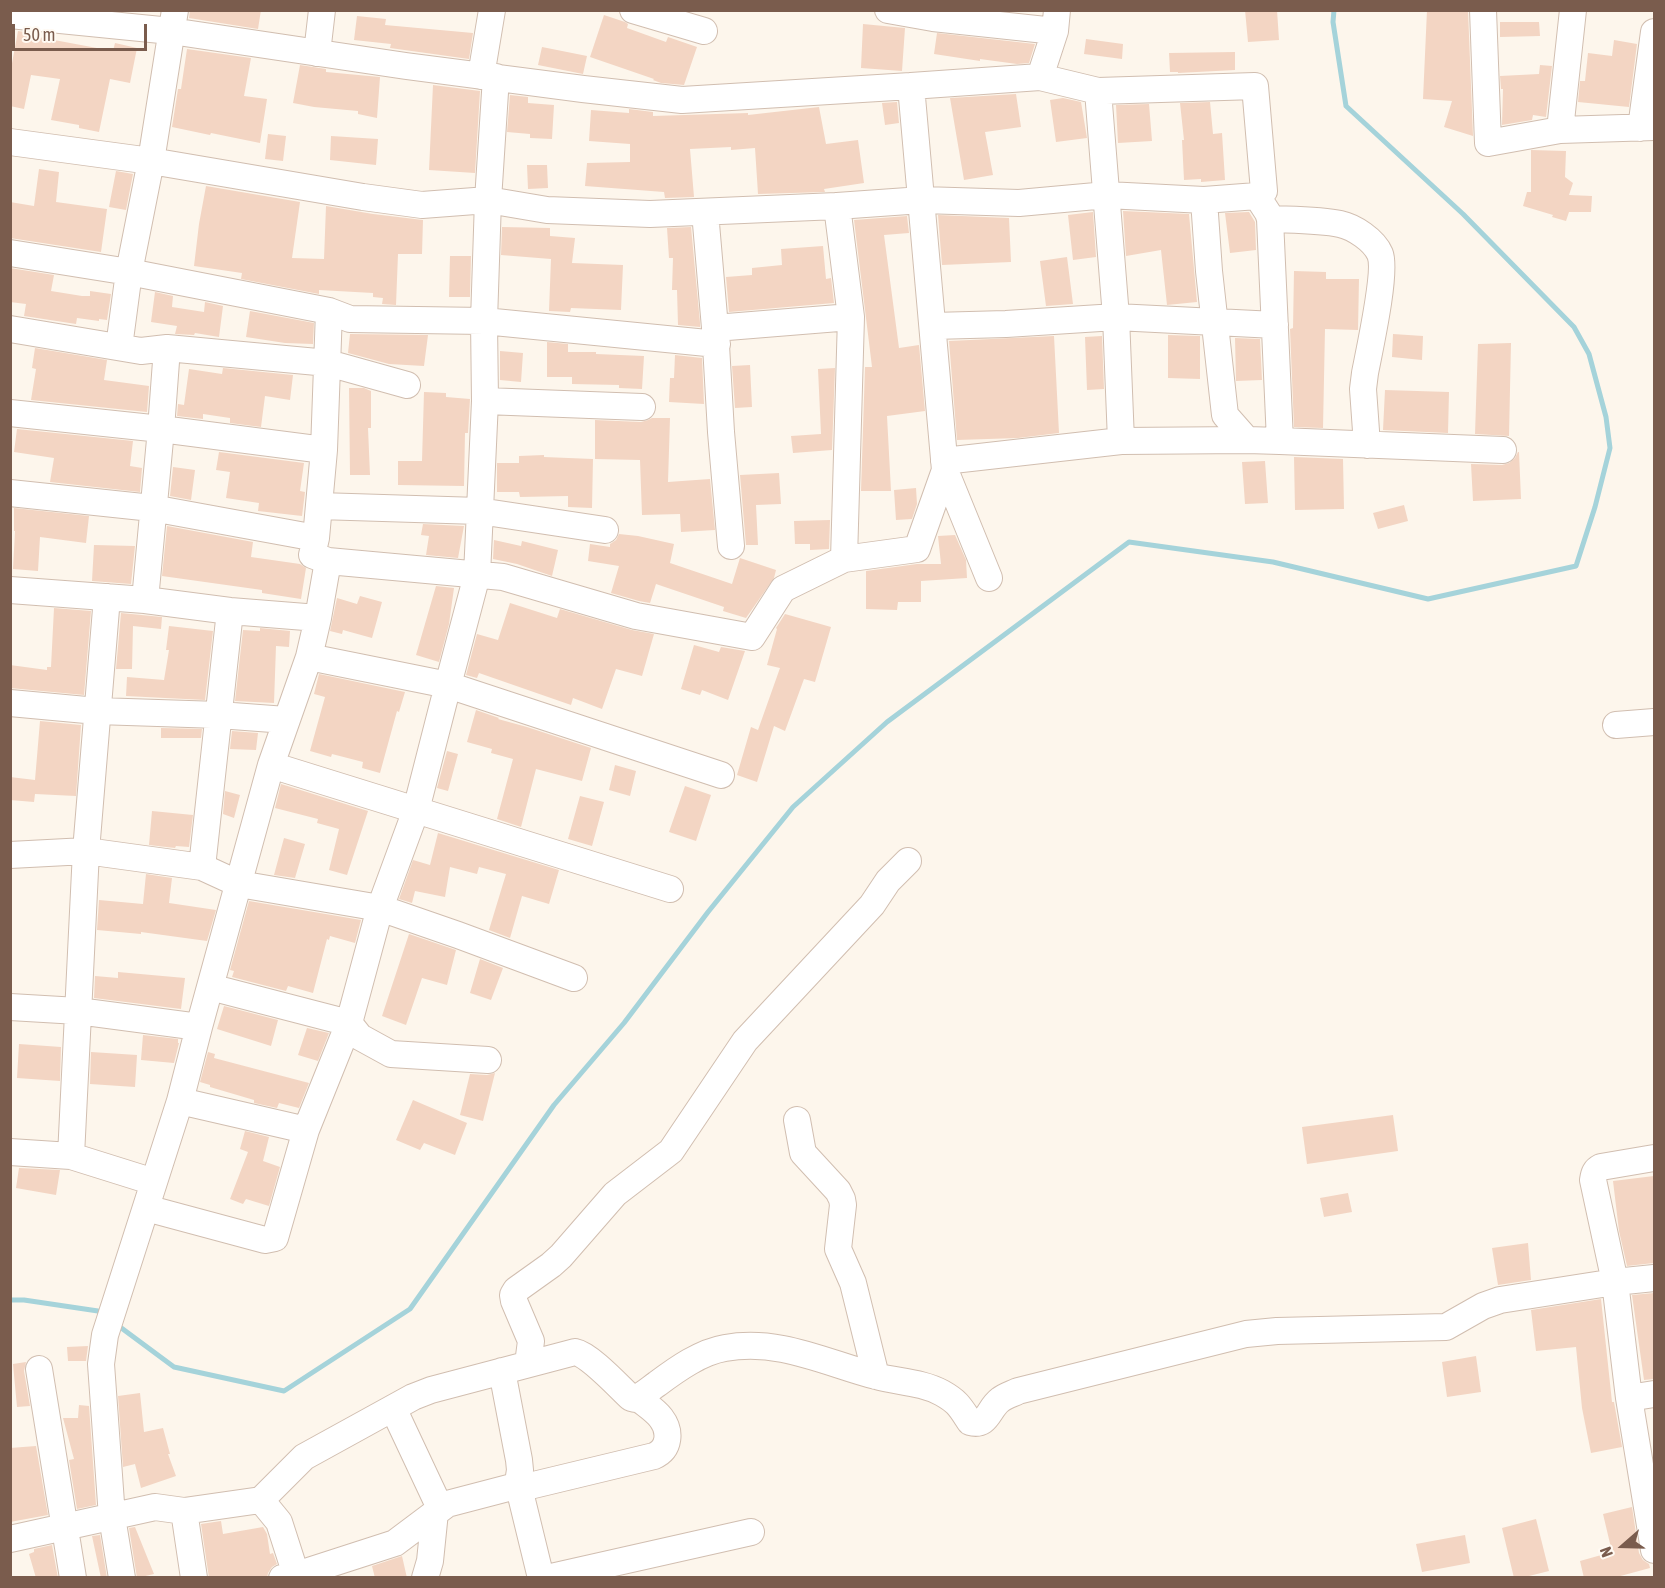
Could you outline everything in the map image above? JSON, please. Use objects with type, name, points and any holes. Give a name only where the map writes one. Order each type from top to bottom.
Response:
[{"type":"street","points":[[317,53],[322,10]]},
{"type":"street","points":[[146,1208],[265,1240],[274,1238],[306,1130],[349,1023],[380,908],[416,810],[477,575],[485,401],[488,76],[492,10]]},
{"type":"street","points":[[633,10],[704,31]]},
{"type":"street","points":[[888,10],[933,18],[1056,21],[1040,77]]},
{"type":"street","points":[[1483,10],[1488,143],[1560,129],[1648,128],[1654,32]]},
{"type":"street","points":[[1560,129],[1573,10]]},
{"type":"street","points":[[10,15],[173,21],[317,53],[682,100],[1040,77],[1098,91],[1255,86],[1264,191],[1257,196],[1204,200],[1107,195],[1019,203],[922,200],[650,214],[547,210],[488,200],[422,205],[363,198],[151,161],[10,142]]},
{"type":"street","points":[[119,347],[129,272],[151,161],[173,21]]},
{"type":"street","points":[[911,86],[944,466],[989,578]]},
{"type":"street","points":[[1098,91],[1116,317],[1121,441]]},
{"type":"street","points":[[1257,196],[1270,219],[1280,441]]},
{"type":"street","points":[[1204,200],[1214,322],[1225,415],[1247,440]]},
{"type":"street","points":[[837,206],[851,316],[844,559]]},
{"type":"street","points":[[705,212],[731,546]]},
{"type":"street","points":[[1270,219],[1341,224],[1359,233],[1379,252],[1382,260],[1380,279],[1363,389],[1366,445]]},
{"type":"street","points":[[10,253],[129,272],[329,311],[350,318],[484,321],[716,336],[851,316]]},
{"type":"street","points":[[329,311],[324,450],[316,538],[312,555],[328,561],[502,577],[636,616],[751,637],[783,589],[844,559],[917,549],[944,466]]},
{"type":"street","points":[[933,326],[1116,317],[1275,326]]},
{"type":"street","points":[[11,331],[141,351],[167,348],[328,363],[407,385]]},
{"type":"street","points":[[145,600],[167,348]]},
{"type":"street","points":[[485,401],[642,407]]},
{"type":"street","points":[[10,413],[324,450]]},
{"type":"street","points":[[944,466],[1121,441],[1247,440],[1503,450]]},
{"type":"street","points":[[10,493],[152,508],[316,538]]},
{"type":"street","points":[[319,506],[479,511],[605,530]]},
{"type":"street","points":[[122,1578],[112,1517],[100,1364],[105,1335],[180,1101],[271,765],[309,657],[328,561]]},
{"type":"street","points":[[10,590],[145,600],[230,611],[318,618]]},
{"type":"street","points":[[71,1156],[86,851],[107,597]]},
{"type":"street","points":[[202,867],[230,611]]},
{"type":"street","points":[[309,657],[448,685],[722,775]]},
{"type":"street","points":[[10,703],[97,711],[219,715],[286,720]]},
{"type":"street","points":[[1616,725],[1654,722]]},
{"type":"street","points":[[271,765],[670,889]]},
{"type":"street","points":[[10,855],[86,851],[202,867],[238,884],[380,908],[574,978]]},
{"type":"street","points":[[528,1364],[531,1341],[514,1301],[513,1295],[516,1290],[561,1256],[624,1186],[667,1155],[745,1041],[872,905],[888,881],[908,861]]},
{"type":"street","points":[[210,987],[349,1023],[360,1036],[391,1054],[488,1060]]},
{"type":"street","points":[[10,1007],[78,1011],[199,1027]]},
{"type":"street","points":[[180,1101],[306,1130]]},
{"type":"street","points":[[797,1120],[803,1153],[842,1198],[837,1250],[853,1283],[876,1376]]},
{"type":"street","points":[[10,1152],[71,1156],[154,1182]]},
{"type":"street","points":[[1654,1158],[1601,1167],[1596,1169],[1593,1180],[1615,1282],[1629,1398],[1654,1550]]},
{"type":"street","points":[[10,1539],[155,1508],[184,1511],[261,1500],[304,1456],[421,1393],[572,1353],[579,1353],[587,1358],[631,1398],[635,1399],[705,1354],[725,1348],[744,1346],[784,1348],[876,1376],[941,1392],[957,1402],[970,1422],[977,1424],[982,1422],[1000,1400],[1018,1391],[1246,1334],[1277,1331],[1446,1327],[1490,1303],[1615,1282],[1654,1278]]},
{"type":"street","points":[[39,1369],[73,1578]]},
{"type":"street","points":[[502,1371],[519,1460],[517,1489],[521,1496],[541,1578]]},
{"type":"street","points":[[1629,1398],[1654,1394]]},
{"type":"street","points":[[261,1500],[279,1522],[292,1577],[395,1543],[447,1504],[654,1456],[661,1452],[667,1439],[666,1427],[659,1416],[638,1398]]},
{"type":"street","points":[[393,1408],[438,1510],[425,1578]]},
{"type":"street","points":[[184,1511],[194,1578]]},
{"type":"street","points":[[547,1578],[751,1532]]},
{"type":"building","points":[[190,10],[261,10],[258,29],[189,18]]},
{"type":"building","points":[[1245,10],[1277,10],[1279,40],[1248,42]]},
{"type":"building","points":[[1427,10],[1468,10],[1473,136],[1444,127],[1452,101],[1423,99]]},
{"type":"building","points":[[604,15],[625,22],[628,24],[627,28],[666,42],[668,37],[697,47],[684,85],[661,83],[590,57]]},
{"type":"building","points":[[357,16],[386,19],[385,25],[473,33],[469,59],[390,48],[391,44],[354,40]]},
{"type":"building","points":[[1500,22],[1539,22],[1540,36],[1500,37]]},
{"type":"building","points":[[863,24],[905,28],[902,71],[861,68]]},
{"type":"building","points":[[18,31],[113,51],[115,43],[137,48],[130,83],[110,79],[99,132],[79,128],[79,125],[51,120],[60,79],[31,75],[24,109],[10,106],[10,74]]},
{"type":"building","points":[[937,33],[1035,44],[1029,63],[1017,64],[980,59],[980,61],[934,54]]},
{"type":"building","points":[[1086,39],[1123,44],[1122,59],[1084,54]]},
{"type":"building","points":[[1614,40],[1637,44],[1629,107],[1578,102],[1580,81],[1585,81],[1588,53],[1612,56]]},
{"type":"building","points":[[542,47],[587,56],[583,74],[538,65]]},
{"type":"building","points":[[187,49],[251,58],[244,96],[267,99],[260,143],[172,127]]},
{"type":"building","points":[[1235,52],[1235,70],[1170,72],[1169,53]]},
{"type":"building","points":[[300,65],[326,69],[326,72],[380,77],[377,118],[358,114],[358,111],[293,103]]},
{"type":"building","points":[[1540,65],[1552,66],[1546,117],[1533,115],[1532,120],[1502,125],[1503,89],[1501,89],[1500,76],[1539,74]]},
{"type":"building","points":[[433,85],[480,91],[475,173],[429,170]]},
{"type":"building","points":[[1016,94],[1021,127],[985,132],[993,175],[964,180],[950,98]]},
{"type":"building","points":[[510,95],[528,97],[528,103],[554,105],[552,139],[530,138],[530,134],[507,132]]},
{"type":"building","points":[[1063,98],[1081,102],[1087,138],[1056,142],[1050,100]]},
{"type":"building","points":[[897,102],[899,123],[885,125],[882,103]]},
{"type":"building","points":[[1210,102],[1213,134],[1222,133],[1225,180],[1201,182],[1201,179],[1184,180],[1182,140],[1184,140],[1180,103]]},
{"type":"building","points":[[1149,104],[1152,141],[1118,143],[1116,105]]},
{"type":"building","points":[[819,107],[826,144],[858,140],[864,183],[824,189],[825,192],[758,194],[755,148],[731,150],[731,147],[690,149],[694,197],[665,198],[664,192],[585,186],[587,163],[630,162],[630,144],[589,141],[591,110],[629,113],[629,109],[653,112],[653,116],[748,113],[748,115]]},
{"type":"building","points":[[268,134],[286,136],[283,161],[265,159]]},
{"type":"building","points":[[331,136],[378,139],[376,165],[330,160]]},
{"type":"building","points":[[1531,150],[1566,151],[1565,177],[1573,183],[1569,195],[1592,196],[1591,212],[1569,212],[1566,221],[1523,206],[1527,192],[1531,192]]},
{"type":"building","points":[[527,165],[547,165],[548,188],[528,189]]},
{"type":"building","points":[[39,169],[59,172],[56,202],[107,209],[101,252],[10,238],[10,202],[34,206]]},
{"type":"building","points":[[116,171],[133,174],[126,210],[109,207]]},
{"type":"building","points":[[206,186],[300,202],[292,258],[324,259],[326,206],[423,220],[422,254],[398,254],[396,305],[382,304],[383,298],[373,297],[373,293],[319,290],[319,294],[241,279],[242,273],[194,266]]},
{"type":"building","points":[[1123,211],[1189,214],[1197,302],[1167,305],[1161,250],[1126,256]]},
{"type":"building","points":[[1093,212],[1096,257],[1073,260],[1068,215]]},
{"type":"building","points":[[1249,212],[1255,222],[1256,250],[1230,253],[1225,213]]},
{"type":"building","points":[[938,215],[1009,218],[1011,262],[942,265]]},
{"type":"building","points":[[907,216],[909,233],[884,235],[899,348],[919,345],[925,411],[887,416],[891,491],[861,491],[865,367],[872,367],[854,220]]},
{"type":"building","points":[[502,227],[550,228],[550,236],[575,238],[572,263],[623,265],[621,310],[571,308],[570,312],[549,311],[551,259],[501,255]]},
{"type":"building","points":[[691,227],[700,327],[678,325],[677,290],[672,290],[673,258],[669,258],[667,228]]},
{"type":"building","points":[[823,246],[826,279],[831,278],[834,303],[729,312],[726,277],[752,275],[752,268],[782,265],[781,249]]},
{"type":"building","points":[[450,256],[471,256],[470,297],[449,297]]},
{"type":"building","points":[[1067,257],[1073,304],[1046,306],[1040,261]]},
{"type":"building","points":[[10,268],[54,275],[51,291],[82,296],[90,296],[90,291],[111,294],[107,320],[77,318],[76,324],[24,316],[26,304],[10,302]]},
{"type":"building","points":[[1294,271],[1326,272],[1326,279],[1359,279],[1358,330],[1325,329],[1323,428],[1294,427],[1290,329],[1293,328]]},
{"type":"building","points":[[155,292],[173,296],[172,307],[204,312],[205,302],[223,306],[219,337],[195,333],[194,335],[175,334],[177,326],[151,322]]},
{"type":"building","points":[[250,311],[314,323],[313,344],[285,343],[246,337]]},
{"type":"building","points":[[350,334],[428,335],[424,366],[389,364],[348,353]]},
{"type":"building","points":[[1393,334],[1423,336],[1422,360],[1392,357]]},
{"type":"building","points":[[1168,335],[1200,336],[1200,379],[1168,378]]},
{"type":"building","points":[[1054,336],[1059,433],[1018,438],[957,440],[949,341]]},
{"type":"building","points":[[1102,336],[1104,389],[1087,390],[1085,337]]},
{"type":"building","points":[[1235,338],[1260,339],[1262,380],[1236,381]]},
{"type":"building","points":[[547,342],[568,344],[568,352],[644,356],[642,389],[619,388],[619,385],[572,384],[572,377],[547,377]]},
{"type":"building","points":[[1511,343],[1509,436],[1475,434],[1478,344]]},
{"type":"building","points":[[35,348],[107,360],[104,380],[149,386],[147,412],[31,400],[36,369],[32,368]]},
{"type":"building","points":[[500,351],[523,353],[521,382],[500,380]]},
{"type":"building","points":[[675,355],[702,358],[704,404],[669,402],[670,378],[674,378]]},
{"type":"building","points":[[750,365],[752,407],[735,408],[732,366]]},
{"type":"building","points":[[223,368],[293,375],[290,400],[265,396],[261,427],[230,423],[230,418],[203,414],[203,419],[177,416],[178,404],[184,405],[189,369],[222,374]]},
{"type":"building","points":[[835,368],[832,450],[793,453],[791,436],[821,434],[818,369]]},
{"type":"building","points":[[349,388],[364,388],[371,391],[371,428],[368,428],[370,475],[350,475]]},
{"type":"building","points":[[1385,390],[1449,392],[1448,433],[1383,430]]},
{"type":"building","points":[[424,392],[446,393],[446,397],[470,399],[468,433],[465,433],[464,486],[398,485],[398,461],[422,461]]},
{"type":"building","points":[[652,418],[670,418],[668,482],[710,479],[715,530],[681,532],[680,514],[642,515],[640,460],[595,459],[595,420],[641,422]]},
{"type":"building","points":[[17,429],[133,441],[130,466],[142,468],[140,492],[50,482],[54,458],[14,452]]},
{"type":"building","points":[[219,452],[304,463],[300,491],[305,492],[302,516],[258,511],[259,503],[226,498],[230,472],[216,470]]},
{"type":"building","points":[[1518,452],[1521,499],[1473,501],[1471,464],[1502,465],[1509,463]]},
{"type":"building","points":[[544,455],[544,457],[593,459],[592,508],[568,507],[568,496],[520,497],[519,492],[497,492],[497,463],[519,463],[519,456]]},
{"type":"building","points":[[1294,457],[1343,459],[1344,509],[1295,510]]},
{"type":"building","points":[[1265,461],[1268,503],[1245,504],[1242,462]]},
{"type":"building","points":[[173,467],[195,470],[191,500],[170,496]]},
{"type":"building","points":[[779,473],[781,504],[756,505],[758,545],[746,545],[740,475]]},
{"type":"building","points":[[916,488],[917,504],[912,519],[896,520],[894,490]]},
{"type":"building","points":[[1404,505],[1408,521],[1378,529],[1373,513]]},
{"type":"building","points":[[14,508],[89,516],[86,543],[40,537],[38,571],[13,569]]},
{"type":"building","points":[[830,520],[829,549],[810,550],[810,544],[795,544],[794,521]]},
{"type":"building","points":[[423,524],[464,526],[458,558],[426,555],[429,536],[421,535]]},
{"type":"building","points":[[167,526],[253,542],[251,557],[300,564],[306,568],[301,599],[262,593],[262,590],[162,576]]},
{"type":"building","points":[[619,534],[674,544],[670,563],[732,584],[740,558],[776,570],[774,578],[746,618],[723,611],[724,607],[656,584],[650,603],[639,601],[611,593],[619,566],[588,561],[590,544],[610,547]]},
{"type":"building","points":[[955,535],[966,560],[967,578],[921,581],[921,602],[898,602],[897,610],[866,609],[866,571],[917,564],[941,564],[938,536]]},
{"type":"building","points":[[494,540],[521,546],[522,541],[558,550],[552,576],[517,564],[493,559]]},
{"type":"building","points":[[94,545],[135,546],[131,584],[92,581]]},
{"type":"building","points":[[436,586],[454,588],[449,624],[439,662],[416,655]]},
{"type":"building","points":[[360,596],[382,602],[372,638],[343,630],[342,634],[330,631],[337,598],[357,604]]},
{"type":"building","points":[[510,603],[557,618],[560,609],[654,634],[642,676],[616,669],[602,709],[573,698],[571,705],[479,673],[477,678],[466,675],[477,634],[498,640]]},
{"type":"building","points":[[54,608],[91,611],[84,695],[10,688],[10,665],[47,670],[47,667],[51,667]]},
{"type":"building","points":[[121,613],[162,617],[161,629],[133,626],[132,669],[116,669]]},
{"type":"building","points":[[785,614],[831,627],[815,682],[804,679],[785,731],[774,726],[757,782],[737,775],[751,727],[758,730],[780,668],[767,665],[776,628]]},
{"type":"building","points":[[169,626],[213,631],[205,700],[126,696],[127,677],[164,680],[169,650],[166,650]]},
{"type":"building","points":[[260,628],[290,631],[289,647],[276,646],[274,703],[235,701],[243,630],[260,631]]},
{"type":"building","points":[[694,645],[719,652],[721,647],[745,651],[728,700],[702,690],[700,695],[681,689]]},
{"type":"building","points":[[319,674],[405,692],[399,712],[397,711],[380,773],[362,768],[363,762],[310,751],[325,697],[314,694]]},
{"type":"building","points":[[476,710],[591,748],[582,781],[536,769],[521,827],[497,819],[513,759],[491,753],[492,749],[467,742]]},
{"type":"building","points":[[40,721],[81,725],[76,796],[35,794],[34,802],[10,800],[10,777],[35,780]]},
{"type":"building","points":[[161,728],[202,729],[201,738],[161,738]]},
{"type":"building","points":[[232,731],[258,733],[256,750],[230,749]]},
{"type":"building","points":[[447,751],[458,754],[448,791],[437,788]]},
{"type":"building","points":[[615,765],[636,771],[630,796],[609,790]]},
{"type":"building","points":[[281,784],[368,811],[347,875],[329,870],[339,829],[317,823],[318,819],[275,808]]},
{"type":"building","points":[[685,786],[711,795],[696,841],[669,832]]},
{"type":"building","points":[[225,791],[240,795],[234,818],[223,814]]},
{"type":"building","points":[[580,796],[604,802],[592,846],[568,839]]},
{"type":"building","points":[[152,811],[193,815],[189,847],[149,845]]},
{"type":"building","points":[[438,833],[559,870],[549,904],[522,896],[510,938],[489,930],[506,874],[479,867],[477,874],[450,867],[445,897],[415,891],[412,903],[399,899],[413,860],[430,865]]},
{"type":"building","points":[[284,838],[305,844],[295,878],[274,875]]},
{"type":"building","points":[[146,874],[172,878],[169,903],[216,910],[207,941],[141,932],[141,934],[97,930],[99,900],[143,904]]},
{"type":"building","points":[[249,901],[361,920],[355,943],[330,936],[329,940],[327,939],[313,993],[288,986],[286,991],[232,977],[234,971],[230,970]]},
{"type":"building","points":[[409,934],[456,950],[447,985],[422,978],[406,1025],[382,1016]]},
{"type":"building","points":[[480,959],[503,968],[491,1000],[470,993]]},
{"type":"building","points":[[118,972],[185,978],[181,1009],[94,998],[95,976],[118,978]]},
{"type":"building","points":[[224,1006],[278,1020],[271,1046],[217,1029]]},
{"type":"building","points":[[307,1028],[329,1033],[318,1061],[298,1055]]},
{"type":"building","points":[[143,1035],[178,1039],[174,1063],[141,1060]]},
{"type":"building","points":[[19,1044],[61,1047],[60,1081],[17,1078]]},
{"type":"building","points":[[91,1052],[137,1055],[135,1087],[90,1084]]},
{"type":"building","points":[[208,1052],[215,1054],[214,1058],[309,1083],[299,1108],[279,1103],[277,1108],[254,1103],[254,1100],[200,1082]]},
{"type":"building","points":[[495,1073],[483,1121],[460,1115],[470,1074]]},
{"type":"building","points":[[413,1100],[467,1123],[455,1155],[424,1143],[420,1150],[396,1140]]},
{"type":"building","points":[[1393,1115],[1398,1151],[1307,1164],[1302,1127]]},
{"type":"building","points":[[245,1131],[269,1137],[263,1161],[280,1167],[269,1206],[246,1199],[243,1204],[230,1199],[248,1152],[240,1149]]},
{"type":"building","points":[[19,1168],[60,1170],[56,1195],[16,1188]]},
{"type":"building","points":[[1654,1176],[1654,1263],[1627,1266],[1619,1231],[1613,1181]]},
{"type":"building","points":[[1348,1193],[1352,1212],[1324,1217],[1320,1198]]},
{"type":"building","points":[[1528,1243],[1531,1280],[1498,1285],[1492,1248]]},
{"type":"building","points":[[1654,1293],[1654,1379],[1644,1380],[1632,1295]]},
{"type":"building","points":[[1601,1299],[1612,1402],[1614,1402],[1622,1447],[1591,1453],[1582,1408],[1576,1347],[1536,1351],[1531,1310]]},
{"type":"building","points":[[88,1346],[86,1361],[68,1361],[67,1347]]},
{"type":"building","points":[[1476,1356],[1481,1392],[1447,1397],[1442,1362]]},
{"type":"building","points":[[26,1362],[24,1371],[30,1406],[17,1407],[13,1364]]},
{"type":"building","points":[[140,1393],[144,1432],[163,1428],[170,1454],[168,1454],[176,1476],[141,1488],[135,1464],[123,1467],[118,1396]]},
{"type":"building","points":[[79,1405],[89,1406],[96,1505],[77,1509],[69,1460],[74,1459],[63,1418],[78,1418]]},
{"type":"building","points":[[36,1446],[48,1515],[10,1522],[10,1448]]},
{"type":"building","points":[[1632,1507],[1639,1553],[1650,1568],[1613,1578],[1584,1578],[1580,1561],[1612,1552],[1603,1514]]},
{"type":"building","points":[[1536,1519],[1549,1571],[1514,1578],[1502,1528]]},
{"type":"building","points":[[221,1521],[223,1534],[263,1527],[267,1534],[270,1554],[273,1553],[277,1564],[272,1567],[267,1578],[209,1578],[201,1524]]},
{"type":"building","points":[[135,1527],[154,1574],[137,1578],[129,1528]]},
{"type":"building","points":[[100,1535],[107,1578],[101,1578],[92,1536]]},
{"type":"building","points":[[1465,1535],[1470,1563],[1422,1572],[1416,1544]]},
{"type":"building","points":[[52,1545],[58,1578],[36,1578],[29,1554],[34,1552],[34,1549]]},
{"type":"building","points":[[402,1556],[407,1578],[375,1578],[372,1566]]},
{"type":"waterway","points":[[116,1324],[174,1367],[284,1391],[410,1309],[554,1105],[624,1023],[708,912],[793,807],[887,722],[1129,542],[1273,562],[1428,599],[1576,566],[1595,507],[1610,448],[1606,417],[1589,354],[1574,327],[1463,214],[1346,106],[1333,22],[1334,10]]},
{"type":"waterway","points":[[10,1300],[98,1311],[103,1315]]}]
